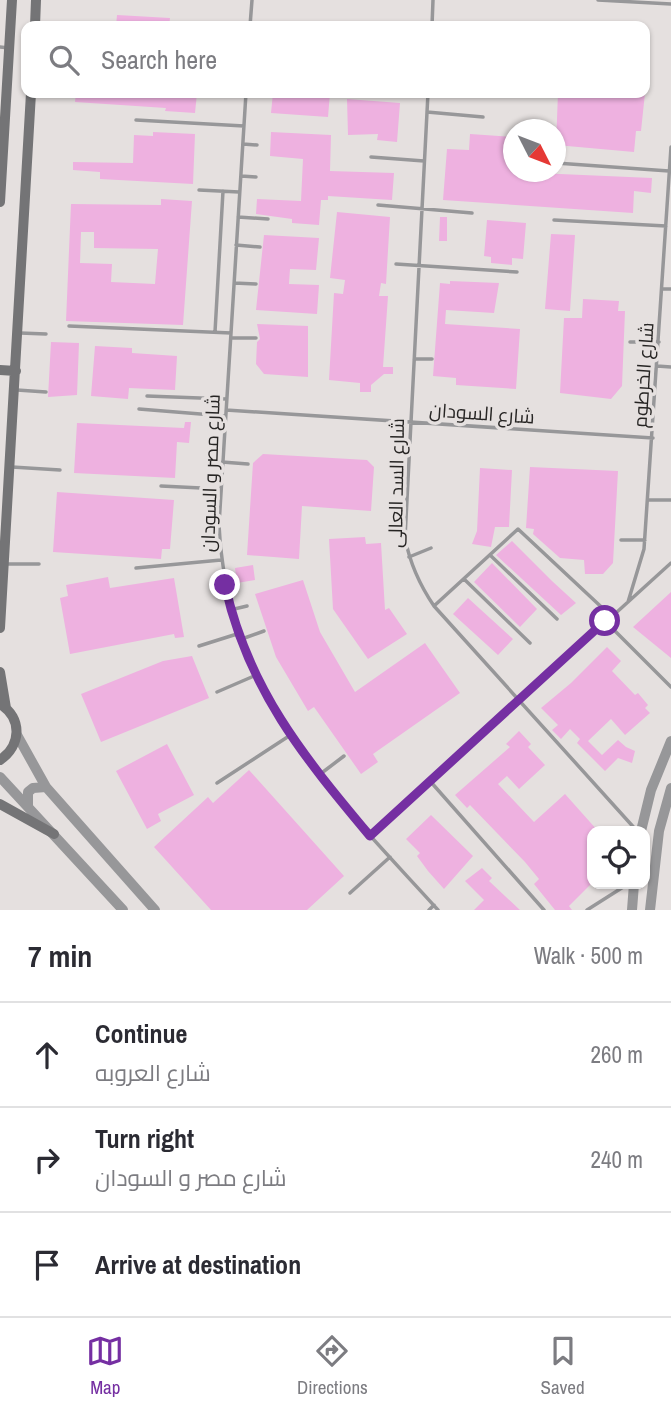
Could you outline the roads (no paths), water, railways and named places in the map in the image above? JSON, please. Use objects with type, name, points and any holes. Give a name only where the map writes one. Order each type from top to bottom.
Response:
[{"type":"main road","points":[[0,202],[5,48],[12,0]]},
{"type":"main road","points":[[35,21],[36,0]]},
{"type":"main road","points":[[0,628],[31,98]]},
{"type":"main road","points":[[0,370],[16,371]]},
{"type":"main road","points":[[0,672],[3,706],[15,720],[17,735],[12,749],[0,760]]},
{"type":"main road","points":[[0,804],[54,834]]},
{"type":"street","points":[[17,735],[46,787],[155,910]]},
{"type":"street","points":[[640,826],[651,790],[671,741]]},
{"type":"street","points":[[0,777],[123,910]]},
{"type":"street","points":[[28,805],[28,792],[33,788],[46,787]]},
{"type":"street","points":[[650,910],[654,857],[671,788]]},
{"type":"street","points":[[632,910],[634,889]]},
{"type":"lane","points":[[250,21],[252,0]]},
{"type":"lane","points":[[432,21],[433,0]]},
{"type":"lane","points":[[598,0],[671,4]]},
{"type":"lane","name":"شارع مصر و السودان","points":[[246,98],[221,489],[221,560],[230,610],[254,676],[289,736],[370,836],[438,910]]},
{"type":"lane","name":"شارع السد العالى","points":[[428,98],[405,538],[409,556],[424,591],[434,606],[634,826]]},
{"type":"lane","points":[[427,112],[483,117]]},
{"type":"lane","points":[[136,120],[244,125]]},
{"type":"lane","points":[[243,144],[257,145]]},
{"type":"lane","name":"شارع الخرطوم","points":[[628,602],[645,540],[666,226],[669,220],[671,147]]},
{"type":"lane","points":[[371,157],[424,161]]},
{"type":"lane","points":[[566,164],[669,171]]},
{"type":"lane","points":[[241,176],[256,177]]},
{"type":"lane","points":[[199,190],[239,192]]},
{"type":"lane","points":[[215,332],[223,191]]},
{"type":"lane","points":[[378,205],[471,213]]},
{"type":"lane","points":[[238,217],[268,219]]},
{"type":"lane","points":[[554,220],[666,226]]},
{"type":"lane","points":[[236,246],[260,247]]},
{"type":"lane","points":[[396,264],[517,272]]},
{"type":"lane","points":[[664,266],[671,266]]},
{"type":"lane","points":[[234,284],[256,284]]},
{"type":"lane","points":[[662,289],[671,289]]},
{"type":"lane","points":[[69,326],[215,332],[256,338]]},
{"type":"lane","points":[[18,333],[46,334]]},
{"type":"lane","points":[[630,342],[659,342]]},
{"type":"lane","points":[[414,359],[432,359]]},
{"type":"lane","points":[[657,366],[671,367]]},
{"type":"lane","points":[[15,390],[46,392]]},
{"type":"lane","points":[[147,396],[226,399]]},
{"type":"lane","name":"شارع السودان","points":[[139,409],[410,422],[653,438]]},
{"type":"lane","points":[[222,463],[248,464]]},
{"type":"lane","points":[[10,467],[60,470]]},
{"type":"lane","points":[[161,486],[221,489]]},
{"type":"lane","points":[[648,500],[671,500]]},
{"type":"lane","points":[[434,606],[513,530],[522,530],[611,616]]},
{"type":"lane","points":[[621,540],[645,540]]},
{"type":"lane","points":[[409,556],[431,548]]},
{"type":"lane","points":[[489,554],[557,618]]},
{"type":"lane","points":[[136,568],[221,560]]},
{"type":"lane","points":[[370,836],[671,563]]},
{"type":"lane","points":[[4,564],[39,564]]},
{"type":"lane","points":[[464,579],[530,643]]},
{"type":"lane","points":[[230,610],[247,606]]},
{"type":"lane","points":[[605,621],[671,688]]},
{"type":"lane","points":[[240,640],[264,631]]},
{"type":"lane","points":[[199,646],[237,634]]},
{"type":"lane","points":[[217,692],[254,676]]},
{"type":"lane","points":[[217,783],[289,736]]},
{"type":"lane","points":[[319,775],[344,756]]},
{"type":"lane","points":[[430,781],[544,910]]},
{"type":"lane","points":[[349,893],[390,857]]},
{"type":"lane","points":[[587,910],[620,889]]},
{"type":"lane","points":[[429,910],[434,905]]}]
